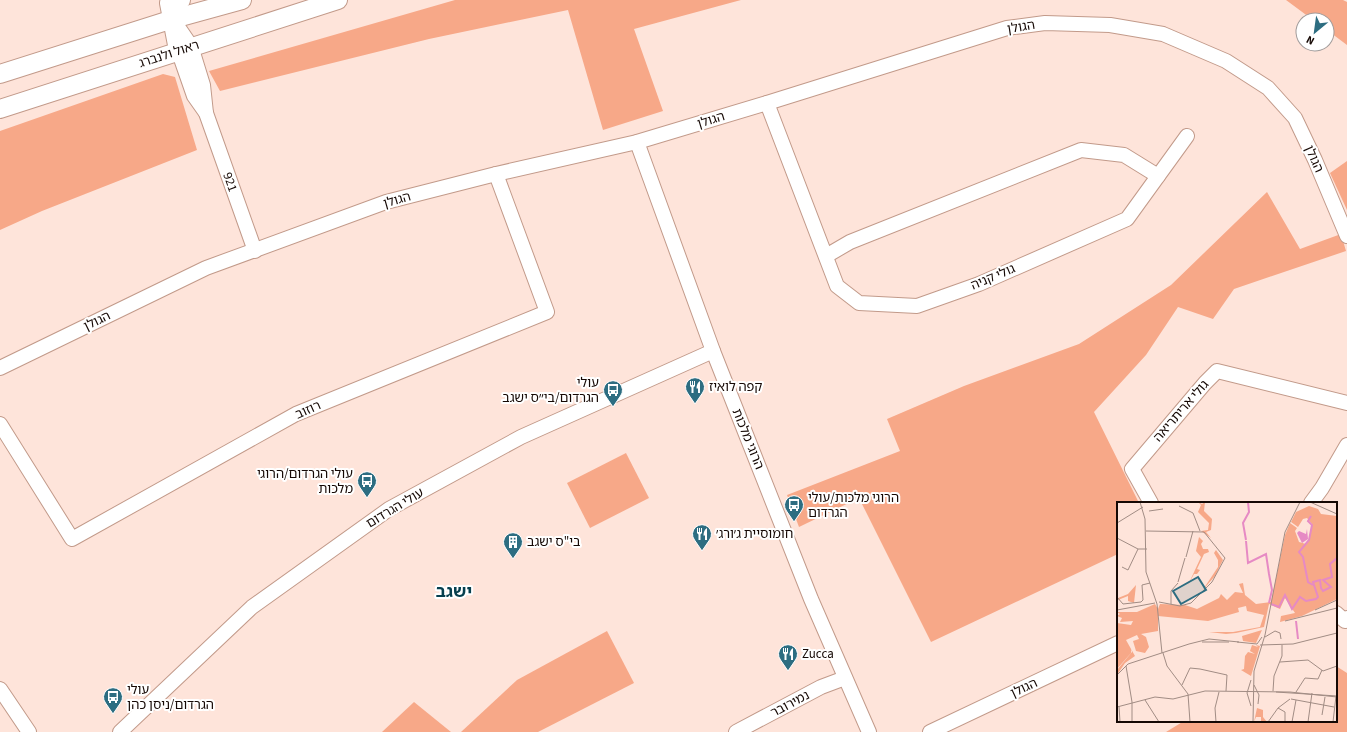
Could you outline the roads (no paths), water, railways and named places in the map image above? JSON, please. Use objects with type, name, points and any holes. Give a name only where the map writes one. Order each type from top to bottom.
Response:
[{"type":"street","points":[[181,0],[169,3],[173,19],[185,48]]},
{"type":"street","points":[[0,74],[173,19],[242,0]]},
{"type":"street","name":"ראול ולנברג","points":[[0,108],[338,0]]},
{"type":"street","name":"הגולן","points":[[0,368],[206,268],[386,202],[496,174],[637,142],[1008,28],[1045,23],[1110,24],[1163,34],[1226,61],[1268,88],[1295,118],[1315,160],[1347,236]]},
{"type":"street","name":"921","points":[[185,48],[194,96],[206,113],[255,250]]},
{"type":"street","name":"גולי קניה","points":[[767,103],[837,286],[859,303],[916,306],[978,284],[1127,219],[1187,136]]},
{"type":"street","name":"הרוגי מלכות","points":[[637,142],[713,351],[811,599],[869,732]]},
{"type":"street","points":[[826,256],[850,242],[1081,150],[1124,155],[1158,176]]},
{"type":"street","name":"רוזוב","points":[[0,424],[72,540],[296,414],[547,312],[496,174]]},
{"type":"street","name":"עולי הגרדום","points":[[120,732],[252,608],[389,509],[521,437],[713,351]]},
{"type":"street","name":"גולי אריתריאה","points":[[1150,502],[1132,469],[1205,382],[1217,371],[1347,403]]},
{"type":"street","points":[[1312,502],[1322,488],[1347,445]]},
{"type":"street","points":[[1337,614],[1345,621],[1347,618]]},
{"type":"street","name":"הגולן","points":[[930,732],[1117,643]]},
{"type":"street","name":"נמירובר","points":[[736,732],[821,687],[845,678]]},
{"type":"street","points":[[0,689],[29,732]]},
{"type":"place","name":"קפה לואיז","points":[[695,404]]},
{"type":"place","name":"עולי הגרדום/בי״ס ישגב","points":[[613,407]]},
{"type":"place","name":"עולי הגרדום/הרוגי מלכות","points":[[367,498]]},
{"type":"place","name":"הרוגי מלכות/עולי הגרדום","points":[[794,522]]},
{"type":"place","name":"חומוסיית ג׳ורג׳","points":[[702,551]]},
{"type":"place","name":"בי\"ס ישגב","points":[[513,559]]},
{"type":"place","name":"Zucca","points":[[788,671]]},
{"type":"place","name":"עולי הגרדום/ניסן כהן","points":[[113,714]]},
{"type":"district","name":"ישגב","points":[[454,592]]}]
